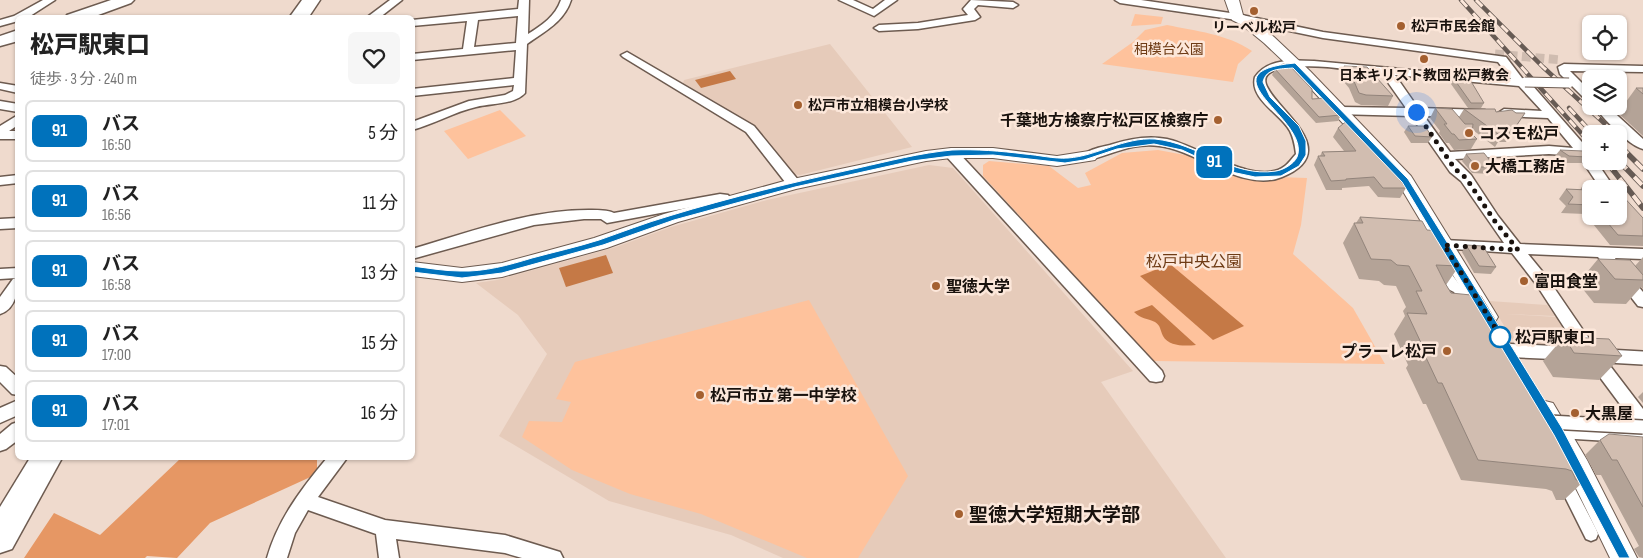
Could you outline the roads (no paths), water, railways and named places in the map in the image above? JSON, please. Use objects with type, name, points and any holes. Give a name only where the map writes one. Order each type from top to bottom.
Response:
[{"type":"highway","points":[[300,15],[311,0]]},
{"type":"highway","points":[[0,538],[45,460]]},
{"type":"main road","points":[[84,15],[126,0]]},
{"type":"main road","points":[[0,41],[15,23]]},
{"type":"street","points":[[27,15],[50,0]]},
{"type":"street","points":[[375,15],[397,0]]},
{"type":"street","points":[[415,125],[482,102],[516,96],[519,93],[524,0]]},
{"type":"street","points":[[415,57],[468,52],[522,44],[554,20],[562,11],[566,0]]},
{"type":"street","points":[[844,0],[874,13],[883,32],[975,17],[968,9],[975,2],[1013,5]]},
{"type":"street","points":[[874,13],[892,0]]},
{"type":"street","points":[[1120,0],[1236,17],[1323,35],[1502,59],[1518,80],[1525,82],[1582,151]]},
{"type":"street","points":[[1232,0],[1236,17],[1258,31],[1295,65],[1405,180],[1441,253],[1511,366]]},
{"type":"street","points":[[415,23],[524,12]]},
{"type":"street","points":[[468,52],[473,17]]},
{"type":"street","points":[[0,18],[15,22]]},
{"type":"street","points":[[0,23],[15,22]]},
{"type":"street","points":[[627,55],[750,129],[794,184]]},
{"type":"street","points":[[415,269],[462,275],[502,270],[600,243],[671,218],[794,184],[912,159],[951,153],[993,153],[1057,161],[1081,159],[1115,146],[1142,142],[1167,143],[1244,173],[1281,174],[1290,170],[1302,155],[1302,141],[1296,128],[1267,98],[1260,82],[1260,78],[1266,70],[1278,66],[1322,65],[1525,82],[1569,83]]},
{"type":"street","points":[[1582,89],[1564,72],[1564,67],[1643,69]]},
{"type":"street","points":[[1386,71],[1455,169],[1466,178],[1494,220],[1541,280],[1579,337],[1643,422]]},
{"type":"street","points":[[415,92],[520,81]]},
{"type":"street","points":[[0,86],[15,89]]},
{"type":"street","points":[[0,106],[15,108]]},
{"type":"street","points":[[1340,111],[1552,115]]},
{"type":"street","points":[[1609,115],[1643,145]]},
{"type":"street","points":[[0,133],[15,121]]},
{"type":"street","points":[[0,133],[15,135]]},
{"type":"street","points":[[1447,156],[1549,150],[1582,152]]},
{"type":"street","points":[[951,153],[1156,376]]},
{"type":"street","points":[[0,181],[15,179]]},
{"type":"street","points":[[415,253],[528,222],[587,214],[608,217],[638,214],[720,198],[728,202]]},
{"type":"street","points":[[0,224],[15,223]]},
{"type":"street","points":[[1441,253],[1518,250],[1643,254]]},
{"type":"street","points":[[1602,252],[1643,302]]},
{"type":"street","points":[[1441,253],[1452,286],[1458,289],[1482,327]]},
{"type":"street","points":[[0,274],[15,272]]},
{"type":"street","points":[[0,308],[15,287]]},
{"type":"street","points":[[1511,366],[1493,346],[1643,358]]},
{"type":"street","points":[[0,372],[15,386]]},
{"type":"street","points":[[1533,391],[1545,426],[1624,558]]},
{"type":"street","points":[[0,416],[15,408]]},
{"type":"street","points":[[1614,416],[1628,426],[1643,447]]},
{"type":"street","points":[[1545,426],[1643,427]]},
{"type":"street","points":[[1545,426],[1643,436]]},
{"type":"street","points":[[0,444],[15,432]]},
{"type":"street","points":[[277,558],[284,533],[305,501],[336,460]]},
{"type":"street","points":[[1556,465],[1591,534]]},
{"type":"street","points":[[305,501],[385,529],[504,544],[553,558]]},
{"type":"street","points":[[385,529],[389,558]]},
{"type":"tunnel","points":[[1495,54],[1562,60]]},
{"type":"railway","points":[[1461,0],[1582,134]]},
{"type":"railway","points":[[1476,0],[1543,67],[1606,125]]},
{"type":"railway","points":[[1569,108],[1585,125]]},
{"type":"railway","points":[[1627,153],[1643,169]]},
{"type":"railway","points":[[1627,169],[1643,186]]},
{"type":"railway","points":[[1613,170],[1643,208]]},
{"type":"place","name":"リーベル松戸","points":[[1254,11]]},
{"type":"place","name":"松戸市民会館","points":[[1401,26]]},
{"type":"place","name":"日本キリスト教団 松戸教会","points":[[1424,59]]},
{"type":"place","name":"松戸市立相模台小学校","points":[[798,105]]},
{"type":"place","name":"千葉地方検察庁松戸区検察庁","points":[[1218,120]]},
{"type":"place","name":"コスモ松戸","points":[[1469,133]]},
{"type":"place","name":"大橋工務店","points":[[1475,166]]},
{"type":"place","name":"富田食堂","points":[[1524,281]]},
{"type":"place","name":"聖徳大学","points":[[936,286]]},
{"type":"place","name":"松戸駅東口","points":[[1500,337]]},
{"type":"place","name":"プラーレ松戸","points":[[1447,351]]},
{"type":"place","name":"松戸市立 第一中学校","points":[[700,395]]},
{"type":"place","name":"大黒屋","points":[[1575,413]]},
{"type":"place","name":"聖徳大学短期大学部","points":[[959,514]]},
{"type":"park label","name":"相模台公園","points":[[1169,49]]},
{"type":"park label","name":"松戸中央公園","points":[[1194,261]]}]
